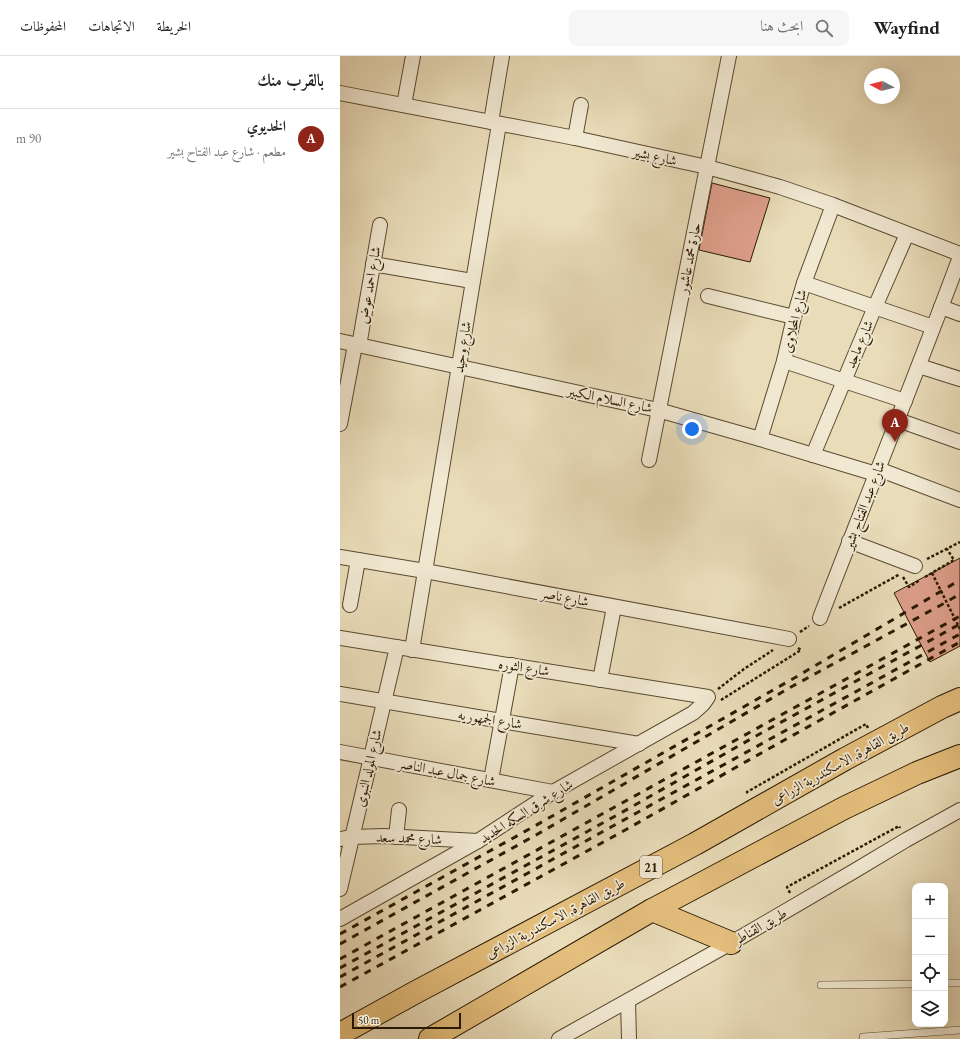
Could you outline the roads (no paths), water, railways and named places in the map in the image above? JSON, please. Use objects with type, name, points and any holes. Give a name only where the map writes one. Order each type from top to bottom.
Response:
[{"type":"highway","name":"طريق القاهرة, الاسكندرية الزراعى","points":[[340,1034],[416,992],[696,844],[851,756],[960,698]]},
{"type":"highway","points":[[430,1039],[652,910],[844,808],[917,773],[960,756]]},
{"type":"highway","points":[[652,910],[731,943]]},
{"type":"street","points":[[404,106],[413,56]]},
{"type":"street","name":"شارع وحيد","points":[[425,571],[472,281],[495,123],[502,56]]},
{"type":"street","name":"حارة محمد عاشور","points":[[649,460],[729,56]]},
{"type":"street","name":"شارع بشير","points":[[340,93],[575,138],[707,167],[780,187],[833,205],[960,254]]},
{"type":"street","points":[[575,138],[581,104]]},
{"type":"street","name":"شارع المحلاوى","points":[[760,439],[784,361],[794,317],[804,283],[833,205]]},
{"type":"street","name":"شارع احمد عوض","points":[[340,424],[380,225]]},
{"type":"street","name":"شارع ماجد","points":[[813,455],[874,307],[907,234]]},
{"type":"street","name":"شارع عبد الفتاح بشير","points":[[820,618],[960,257]]},
{"type":"street","points":[[373,264],[472,281]]},
{"type":"street","points":[[804,283],[933,327]]},
{"type":"street","points":[[708,296],[794,317]]},
{"type":"street","points":[[941,307],[960,314]]},
{"type":"street","name":"شارع السلام الكبير","points":[[340,341],[658,410],[877,472],[960,500]]},
{"type":"street","points":[[784,361],[905,401]]},
{"type":"street","points":[[919,366],[960,379]]},
{"type":"street","points":[[898,420],[960,442]]},
{"type":"street","points":[[849,541],[915,566]]},
{"type":"street","name":"شارع ناصر","points":[[340,557],[425,571],[789,639]]},
{"type":"street","points":[[350,605],[358,560]]},
{"type":"street","points":[[412,650],[425,571]]},
{"type":"street","points":[[600,680],[614,607]]},
{"type":"street","name":"شارع الثوره","points":[[340,638],[512,665],[714,700]]},
{"type":"street","name":"شارع المولد النبوى","points":[[340,889],[346,838],[371,757],[397,647]]},
{"type":"street","points":[[491,780],[512,665]]},
{"type":"street","name":"شارع الجمهوريه","points":[[340,694],[639,744]]},
{"type":"street","name":"شارع شرق السكه الحديد","points":[[340,920],[478,840],[553,792],[693,713],[703,704],[714,700]]},
{"type":"street","name":"شارع جمال عبد الناصر","points":[[340,752],[553,792]]},
{"type":"street","points":[[396,837],[399,810]]},
{"type":"street","name":"طريق القناطر","points":[[559,1039],[731,943],[960,810]]},
{"type":"street","name":"شارع محمد سعد","points":[[346,838],[396,837],[478,840]]},
{"type":"street","points":[[628,1001],[629,1039]]},
{"type":"lane","points":[[948,983],[960,983]]},
{"type":"lane","points":[[821,985],[912,984]]},
{"type":"lane","points":[[863,1038],[960,1030]]},
{"type":"railway","points":[[340,934],[533,827],[796,677],[960,580]]},
{"type":"railway","points":[[340,944],[536,835],[791,687],[960,594]]},
{"type":"railway","points":[[340,959],[960,616]]},
{"type":"railway","points":[[340,968],[960,624]]},
{"type":"railway","points":[[340,977],[960,634]]},
{"type":"railway","points":[[340,987],[627,829],[960,642]]},
{"type":"place","name":"الخديوي","points":[[895,442]]}]
